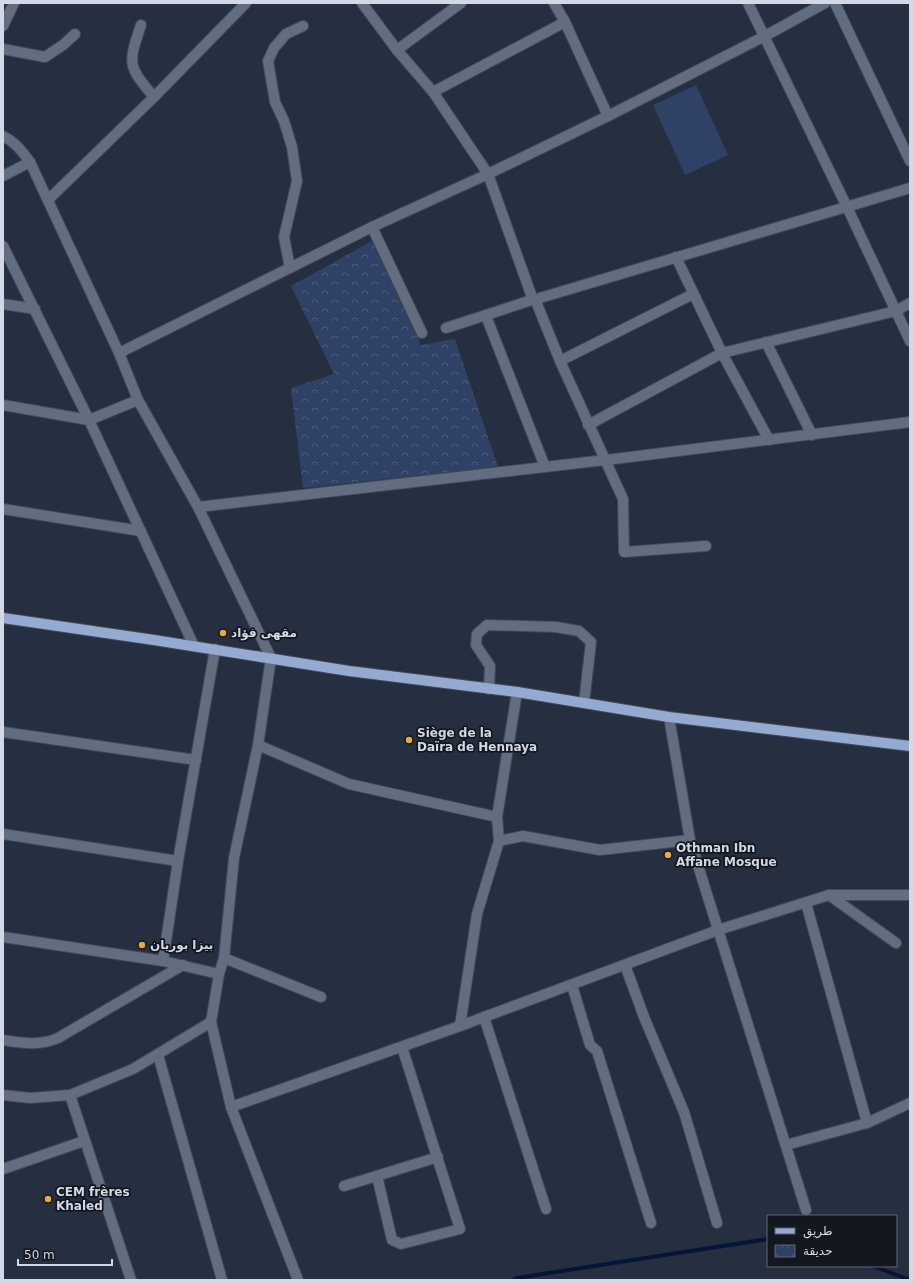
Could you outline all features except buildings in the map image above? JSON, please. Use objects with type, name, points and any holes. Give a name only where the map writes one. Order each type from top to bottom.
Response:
[{"type":"main road","points":[[3,618],[215,649],[349,671],[517,692],[669,717],[910,746]]},
{"type":"street","points":[[3,26],[14,3]]},
{"type":"street","points":[[48,200],[154,97],[246,3]]},
{"type":"street","points":[[362,3],[433,92],[488,174],[534,299],[588,425],[623,499],[624,552],[706,546]]},
{"type":"street","points":[[398,50],[461,3]]},
{"type":"street","points":[[554,3],[565,22],[608,116]]},
{"type":"street","points":[[748,3],[910,341]]},
{"type":"street","points":[[119,353],[372,227],[488,174],[608,116],[765,36],[825,3]]},
{"type":"street","points":[[835,3],[910,161]]},
{"type":"street","points":[[433,92],[565,22]]},
{"type":"street","points":[[142,25],[133,50],[132,67],[135,75],[154,97]]},
{"type":"street","points":[[290,268],[284,237],[296,181],[292,147],[284,121],[275,102],[268,61],[274,48],[286,34],[303,26]]},
{"type":"street","points":[[3,49],[45,57],[63,45],[75,34]]},
{"type":"street","points":[[3,136],[11,140],[30,162],[119,353],[138,400],[198,507],[270,658],[258,745],[234,858],[224,958],[219,974],[211,1022],[232,1107],[298,1280]]},
{"type":"street","points":[[3,176],[30,162]]},
{"type":"street","points":[[446,328],[534,299],[910,188]]},
{"type":"street","points":[[372,227],[422,333]]},
{"type":"street","points":[[3,246],[89,420],[194,646]]},
{"type":"street","points":[[676,257],[722,353],[769,440]]},
{"type":"street","points":[[560,361],[693,294]]},
{"type":"street","points":[[588,425],[722,353],[896,311],[910,303]]},
{"type":"street","points":[[3,304],[35,309]]},
{"type":"street","points":[[486,316],[545,467]]},
{"type":"street","points":[[766,342],[812,435]]},
{"type":"street","points":[[3,405],[89,420],[138,400]]},
{"type":"street","points":[[198,507],[604,460],[910,422]]},
{"type":"street","points":[[3,509],[141,531]]},
{"type":"street","points":[[489,688],[490,666],[476,645],[477,634],[487,625],[556,627],[579,631],[591,642],[584,703]]},
{"type":"street","points":[[163,961],[178,861],[215,649]]},
{"type":"street","points":[[460,1026],[477,914],[499,841],[496,817],[517,692]]},
{"type":"street","points":[[669,717],[690,840],[806,1210]]},
{"type":"street","points":[[3,732],[196,760]]},
{"type":"street","points":[[258,745],[349,784],[496,817]]},
{"type":"street","points":[[3,834],[178,861]]},
{"type":"street","points":[[499,841],[523,836],[600,850],[690,840]]},
{"type":"street","points":[[829,895],[896,943]]},
{"type":"street","points":[[232,1107],[460,1026],[718,930],[806,904],[829,895],[910,895]]},
{"type":"street","points":[[806,904],[867,1123]]},
{"type":"street","points":[[3,937],[163,961],[219,974]]},
{"type":"street","points":[[224,958],[321,997]]},
{"type":"street","points":[[626,965],[644,1017],[684,1112],[717,1223]]},
{"type":"street","points":[[3,1040],[30,1044],[45,1044],[183,966]]},
{"type":"street","points":[[572,984],[590,1045],[597,1052],[651,1223]]},
{"type":"street","points":[[484,1017],[546,1209]]},
{"type":"street","points":[[3,1095],[30,1098],[70,1095],[133,1069],[211,1022]]},
{"type":"street","points":[[377,1176],[392,1240],[401,1244],[460,1229],[402,1046]]},
{"type":"street","points":[[158,1055],[222,1280]]},
{"type":"street","points":[[70,1095],[131,1280]]},
{"type":"street","points":[[786,1146],[867,1123],[910,1103]]},
{"type":"street","points":[[3,1169],[84,1141]]},
{"type":"street","points":[[344,1186],[438,1157]]},
{"type":"green space","points":[[696,85],[728,155],[685,175],[653,105]]},
{"type":"green space","points":[[372,241],[421,345],[455,339],[498,467],[303,488],[291,388],[334,374],[291,286]]},
{"type":"waterway","points":[[513,1280],[517,1278],[767,1239]]},
{"type":"waterway","points":[[876,1267],[910,1280]]},
{"type":"place","name":"مقهى فؤاد","points":[[223,633]]},
{"type":"place","name":"Siège de la Daïra de Hennaya","points":[[409,740]]},
{"type":"place","name":"Othman Ibn Affane Mosque","points":[[668,855]]},
{"type":"place","name":"بيزا بوريان","points":[[142,945]]},
{"type":"place","name":"CEM frères Khaled","points":[[48,1199]]}]
